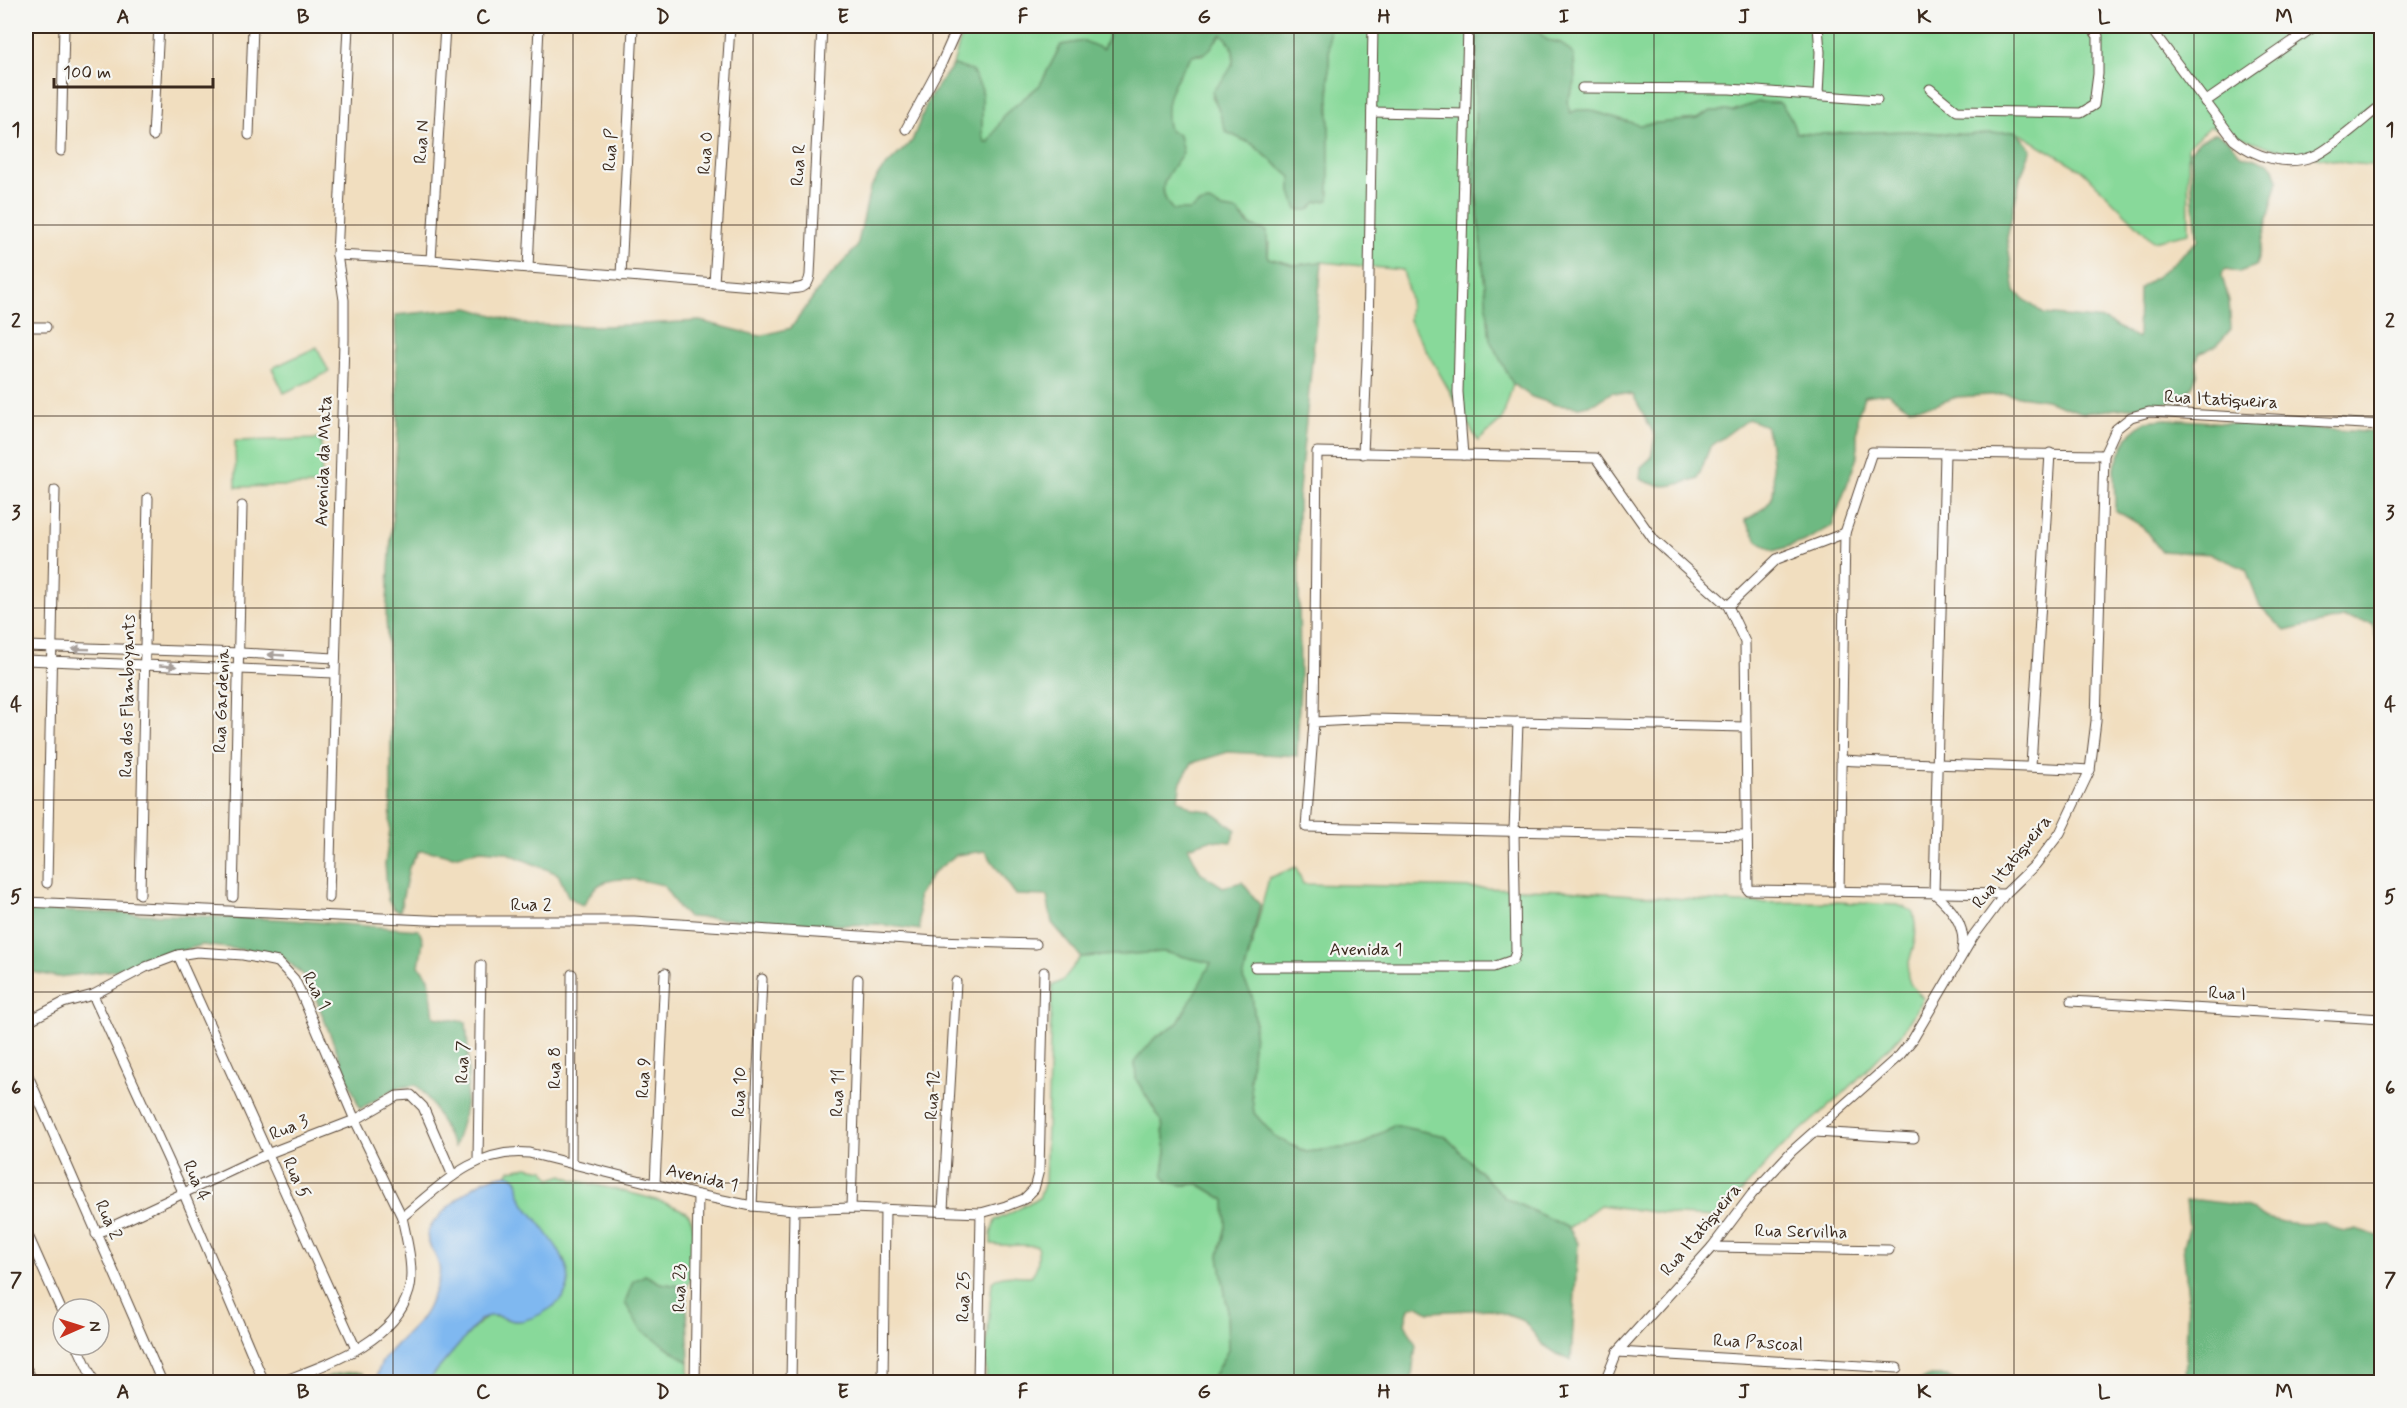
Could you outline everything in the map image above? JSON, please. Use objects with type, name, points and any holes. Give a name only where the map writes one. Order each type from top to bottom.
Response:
[{"type":"street","points":[[61,151],[64,26]]},
{"type":"street","points":[[153,136],[159,26]]},
{"type":"street","points":[[249,135],[253,26]]},
{"type":"street","name":"Avenida da Mata","points":[[329,898],[344,340],[344,300],[337,255],[348,26]]},
{"type":"street","name":"Rua N","points":[[431,260],[445,26]]},
{"type":"street","points":[[528,268],[539,26]]},
{"type":"street","name":"Rua P","points":[[621,276],[633,26]]},
{"type":"street","name":"Rua O","points":[[714,283],[730,26]]},
{"type":"street","name":"Rua R","points":[[714,283],[789,289],[805,287],[810,275],[822,26]]},
{"type":"street","points":[[906,129],[942,63],[958,26]]},
{"type":"street","points":[[1363,454],[1368,337],[1373,26]]},
{"type":"street","points":[[1463,455],[1458,392],[1468,26]]},
{"type":"street","points":[[1818,26],[1820,52],[1818,95]]},
{"type":"street","points":[[1930,88],[1957,111],[2081,113],[2094,105],[2098,74],[2098,36],[2089,26]]},
{"type":"street","points":[[2144,26],[2152,30],[2234,140],[2247,151],[2268,158],[2296,161],[2316,156],[2382,105]]},
{"type":"street","points":[[2205,102],[2315,26]]},
{"type":"street","points":[[1582,88],[1691,88],[1877,100]]},
{"type":"street","points":[[1372,112],[1466,114]]},
{"type":"street","points":[[337,255],[431,260],[714,283]]},
{"type":"street","points":[[26,327],[46,327]]},
{"type":"street","name":"Rua Itatiqueira","points":[[1605,1383],[1617,1352],[1712,1247],[1752,1194],[1791,1152],[1900,1055],[1913,1039],[1951,970],[2005,894],[2036,864],[2060,833],[2090,770],[2096,721],[2104,455],[2116,429],[2131,417],[2149,412],[2382,425]]},
{"type":"street","points":[[1839,891],[1845,534],[1872,452],[2104,455]]},
{"type":"street","points":[[1747,836],[1306,827],[1314,722],[1317,453],[1596,458],[1654,540],[1728,606],[1746,642],[1748,890],[2005,894]]},
{"type":"street","points":[[1934,893],[1945,453]]},
{"type":"street","points":[[2031,766],[2050,453]]},
{"type":"street","points":[[48,883],[55,490]]},
{"type":"street","name":"Rua dos Flamboyants","points":[[140,894],[148,498]]},
{"type":"street","name":"Rua Gardenia","points":[[233,897],[242,506]]},
{"type":"street","points":[[1728,606],[1777,559],[1845,534]]},
{"type":"street","points":[[26,646],[240,652],[335,658]]},
{"type":"street","points":[[26,660],[334,673]]},
{"type":"street","points":[[1314,722],[1372,719],[1746,727]]},
{"type":"street","name":"Avenida 1","points":[[1256,967],[1477,967],[1507,964],[1513,960],[1516,952],[1514,831],[1518,722]]},
{"type":"street","points":[[1841,760],[2090,770]]},
{"type":"street","points":[[1934,893],[1947,903],[1961,927],[1964,940],[1960,956],[1951,970]]},
{"type":"street","name":"Rua 2","points":[[26,902],[450,921],[634,921],[938,941],[1036,944]]},
{"type":"street","name":"Rua 1","points":[[26,1022],[63,1003],[93,995],[146,967],[178,955],[197,952],[243,955],[278,962],[300,991],[355,1119],[402,1217]]},
{"type":"street","name":"Rua 5","points":[[178,955],[356,1349]]},
{"type":"street","name":"Rua 7","points":[[478,1160],[481,965]]},
{"type":"street","name":"Avenida 1","points":[[402,1217],[453,1176],[478,1160],[490,1155],[515,1152],[571,1162],[698,1195],[752,1206],[794,1210],[851,1208],[981,1213],[1006,1206],[1024,1198],[1034,1189],[1039,1170],[1044,972]]},
{"type":"street","name":"Rua 9","points":[[655,1184],[665,973]]},
{"type":"street","name":"Rua 8","points":[[571,1162],[572,974]]},
{"type":"street","name":"Rua 10","points":[[752,1206],[762,979]]},
{"type":"street","name":"Rua 11","points":[[851,1208],[858,979]]},
{"type":"street","name":"Rua 12","points":[[943,1210],[956,982]]},
{"type":"street","name":"Rua 4","points":[[93,995],[184,1194],[264,1383]]},
{"type":"street","name":"Rua I","points":[[2071,1001],[2382,1019]]},
{"type":"street","name":"Rua 2","points":[[26,1071],[162,1383]]},
{"type":"street","name":"Rua 3","points":[[96,1234],[267,1154],[355,1119],[397,1096],[411,1095],[423,1107],[453,1176]]},
{"type":"street","points":[[1815,1132],[1914,1138]]},
{"type":"street","name":"Rua 23","points":[[695,1383],[698,1195]]},
{"type":"street","points":[[882,1383],[885,1209]]},
{"type":"street","points":[[791,1383],[794,1210]]},
{"type":"street","name":"Rua 25","points":[[978,1383],[981,1213]]},
{"type":"street","points":[[281,1383],[356,1349],[385,1329],[400,1312],[410,1288],[409,1251],[402,1217]]},
{"type":"street","points":[[26,1231],[55,1297]]},
{"type":"street","name":"Rua Servilha","points":[[1712,1247],[1889,1250]]},
{"type":"street","name":"Rua Pascoal","points":[[1617,1352],[1897,1368]]},
{"type":"street","points":[[82,1357],[94,1383]]},
{"type":"street","points":[[26,1371],[31,1383]]},
{"type":"green space","points":[[964,26],[1107,26],[1108,37],[1103,50],[1084,41],[1061,45],[1040,85],[1005,114],[989,142],[985,142],[982,135],[982,90],[972,71],[953,65]]},
{"type":"green space","points":[[1107,26],[1329,26],[1329,200],[1317,202],[1309,210],[1297,210],[1291,192],[1291,177],[1252,144],[1226,132],[1212,91],[1229,71],[1234,56],[1229,41],[1222,34],[1209,51],[1192,55],[1175,81],[1167,109],[1169,130],[1179,135],[1183,153],[1168,174],[1163,188],[1167,202],[1173,210],[1190,210],[1199,204],[1209,202],[1223,209],[1237,211],[1249,225],[1267,231],[1268,258],[1294,265],[1322,262],[1298,500],[1300,684],[1297,756],[1228,752],[1192,763],[1181,781],[1178,799],[1193,809],[1210,811],[1236,830],[1231,842],[1210,840],[1188,847],[1201,873],[1223,887],[1242,882],[1260,905],[1243,979],[1252,995],[1255,1021],[1250,1080],[1254,1113],[1275,1137],[1306,1152],[1361,1146],[1393,1125],[1445,1136],[1505,1198],[1569,1228],[1578,1243],[1571,1360],[1542,1344],[1524,1321],[1491,1309],[1429,1312],[1417,1305],[1409,1308],[1405,1323],[1416,1345],[1411,1382],[1210,1382],[1228,1350],[1227,1306],[1219,1255],[1226,1227],[1225,1200],[1199,1184],[1182,1185],[1166,1181],[1163,1173],[1166,1152],[1162,1122],[1136,1079],[1135,1061],[1155,1038],[1178,1023],[1211,963],[1164,952],[1081,957],[1052,923],[1047,896],[1016,895],[985,851],[956,855],[933,873],[918,896],[920,930],[877,924],[839,925],[688,917],[680,910],[663,885],[627,879],[601,884],[594,889],[583,906],[568,896],[558,874],[505,852],[481,850],[453,856],[419,851],[409,867],[400,911],[394,909],[388,900],[385,864],[390,829],[391,706],[386,617],[398,428],[395,315],[469,308],[528,325],[605,326],[700,321],[760,336],[791,328],[821,286],[857,247],[870,189],[880,172],[912,141],[929,98],[953,65],[972,71],[982,90],[982,135],[985,142],[989,142],[1005,114],[1040,85],[1061,45],[1084,41],[1103,49],[1108,37]]},
{"type":"green space","points":[[1329,26],[1477,26],[1474,170],[1490,339],[1513,384],[1502,420],[1478,441],[1409,320],[1410,299],[1403,270],[1322,262],[1294,265],[1268,258],[1269,243],[1237,211],[1223,209],[1209,202],[1199,204],[1190,210],[1174,211],[1164,195],[1163,188],[1168,174],[1182,153],[1171,134],[1165,114],[1170,90],[1192,55],[1203,55],[1222,34],[1233,50],[1234,58],[1229,73],[1212,96],[1221,112],[1226,132],[1252,144],[1291,177],[1291,192],[1317,202],[1328,200]]},
{"type":"green space","points":[[1477,26],[1532,26],[1547,40],[1561,43],[1574,55],[1575,83],[1567,101],[1570,113],[1577,110],[1589,110],[1639,125],[1697,119],[1711,111],[1733,111],[1758,102],[1780,103],[1790,116],[1796,133],[1910,131],[1969,135],[2016,131],[2031,149],[2020,179],[2007,238],[2015,292],[2044,314],[2105,320],[2138,339],[2139,289],[2165,270],[2198,240],[2190,151],[2200,140],[2216,133],[2229,140],[2241,155],[2269,163],[2274,168],[2278,180],[2256,266],[2239,272],[2227,269],[2223,271],[2222,276],[2229,301],[2231,329],[2217,345],[2199,354],[2196,363],[2198,373],[2192,387],[2179,400],[2083,413],[2046,400],[2006,394],[1957,397],[1934,405],[1909,408],[1887,393],[1864,396],[1857,419],[1857,457],[1832,526],[1803,542],[1774,551],[1758,541],[1745,520],[1764,508],[1772,498],[1774,484],[1771,449],[1766,426],[1748,419],[1710,447],[1698,478],[1675,485],[1655,485],[1640,479],[1641,467],[1651,458],[1655,436],[1633,395],[1612,392],[1596,403],[1579,407],[1556,405],[1532,397],[1513,384],[1490,340],[1474,170]]},
{"type":"green space","points":[[1532,26],[2379,26],[2382,28],[2381,166],[2347,163],[2272,148],[2210,126],[2188,146],[2189,233],[2153,241],[2083,171],[2016,131],[1969,135],[1910,131],[1796,133],[1790,116],[1758,102],[1733,111],[1711,111],[1697,119],[1639,125],[1589,110],[1569,113],[1567,101],[1575,83],[1561,43],[1547,40]]},
{"type":"green space","points":[[317,347],[329,372],[284,393],[272,368]]},
{"type":"green space","points":[[2166,419],[2381,433],[2381,655],[2372,623],[2343,618],[2285,631],[2260,606],[2246,569],[2211,554],[2161,551],[2142,526],[2115,510],[2114,468],[2127,437],[2146,421]]},
{"type":"green space","points":[[321,439],[322,485],[236,487],[235,441]]},
{"type":"green space","points":[[1296,867],[1303,884],[1566,890],[1738,903],[1837,902],[1898,905],[1913,911],[1916,936],[1908,977],[1910,984],[1924,998],[1900,1036],[1845,1092],[1782,1147],[1718,1217],[1677,1215],[1600,1205],[1569,1228],[1505,1198],[1445,1136],[1393,1125],[1361,1146],[1306,1152],[1275,1137],[1254,1113],[1250,1081],[1255,1021],[1252,995],[1243,979],[1269,878]]},
{"type":"green space","points":[[26,910],[277,919],[419,930],[423,941],[419,966],[429,978],[434,1017],[466,1022],[468,1085],[463,1116],[454,1147],[432,1105],[416,1085],[396,1088],[360,1109],[308,979],[279,954],[202,945],[116,970],[58,977],[26,971]]},
{"type":"green space","points":[[1164,952],[1212,963],[1178,1023],[1155,1038],[1135,1062],[1136,1079],[1162,1122],[1166,1152],[1163,1173],[1182,1185],[1198,1184],[1225,1200],[1226,1226],[1219,1255],[1227,1306],[1228,1351],[1210,1382],[986,1382],[986,1348],[992,1282],[1005,1276],[1031,1276],[1038,1262],[1037,1246],[991,1244],[991,1234],[995,1220],[1039,1198],[1045,1182],[1052,986],[1063,980],[1081,957]]},
{"type":"green space","points":[[527,1167],[544,1170],[551,1179],[563,1175],[574,1180],[653,1199],[669,1204],[689,1215],[693,1228],[694,1251],[689,1283],[686,1287],[660,1283],[645,1275],[667,1346],[689,1362],[689,1382],[427,1382],[467,1335],[487,1316],[520,1321],[548,1309],[564,1259],[525,1205],[519,1194],[518,1181],[507,1174],[510,1170]]},
{"type":"green space","points":[[2198,1200],[2245,1206],[2263,1217],[2282,1222],[2325,1223],[2340,1230],[2356,1229],[2381,1237],[2381,1382],[2185,1382],[2188,1297],[2183,1246],[2189,1226],[2186,1201]]},
{"type":"green space","points":[[645,1275],[660,1283],[686,1287],[689,1362],[641,1330],[625,1303],[633,1281]]},
{"type":"green space","points":[[362,1373],[372,1382],[318,1382],[330,1376]]},
{"type":"green space","points":[[1930,1376],[1948,1376],[1957,1382],[1916,1382]]},
{"type":"water","points":[[507,1174],[514,1176],[517,1180],[524,1203],[556,1245],[567,1267],[569,1278],[562,1298],[551,1308],[525,1320],[516,1321],[495,1316],[481,1319],[427,1382],[377,1382],[378,1371],[383,1361],[424,1315],[437,1286],[440,1270],[428,1242],[430,1227],[447,1209],[475,1186],[487,1179]]}]
